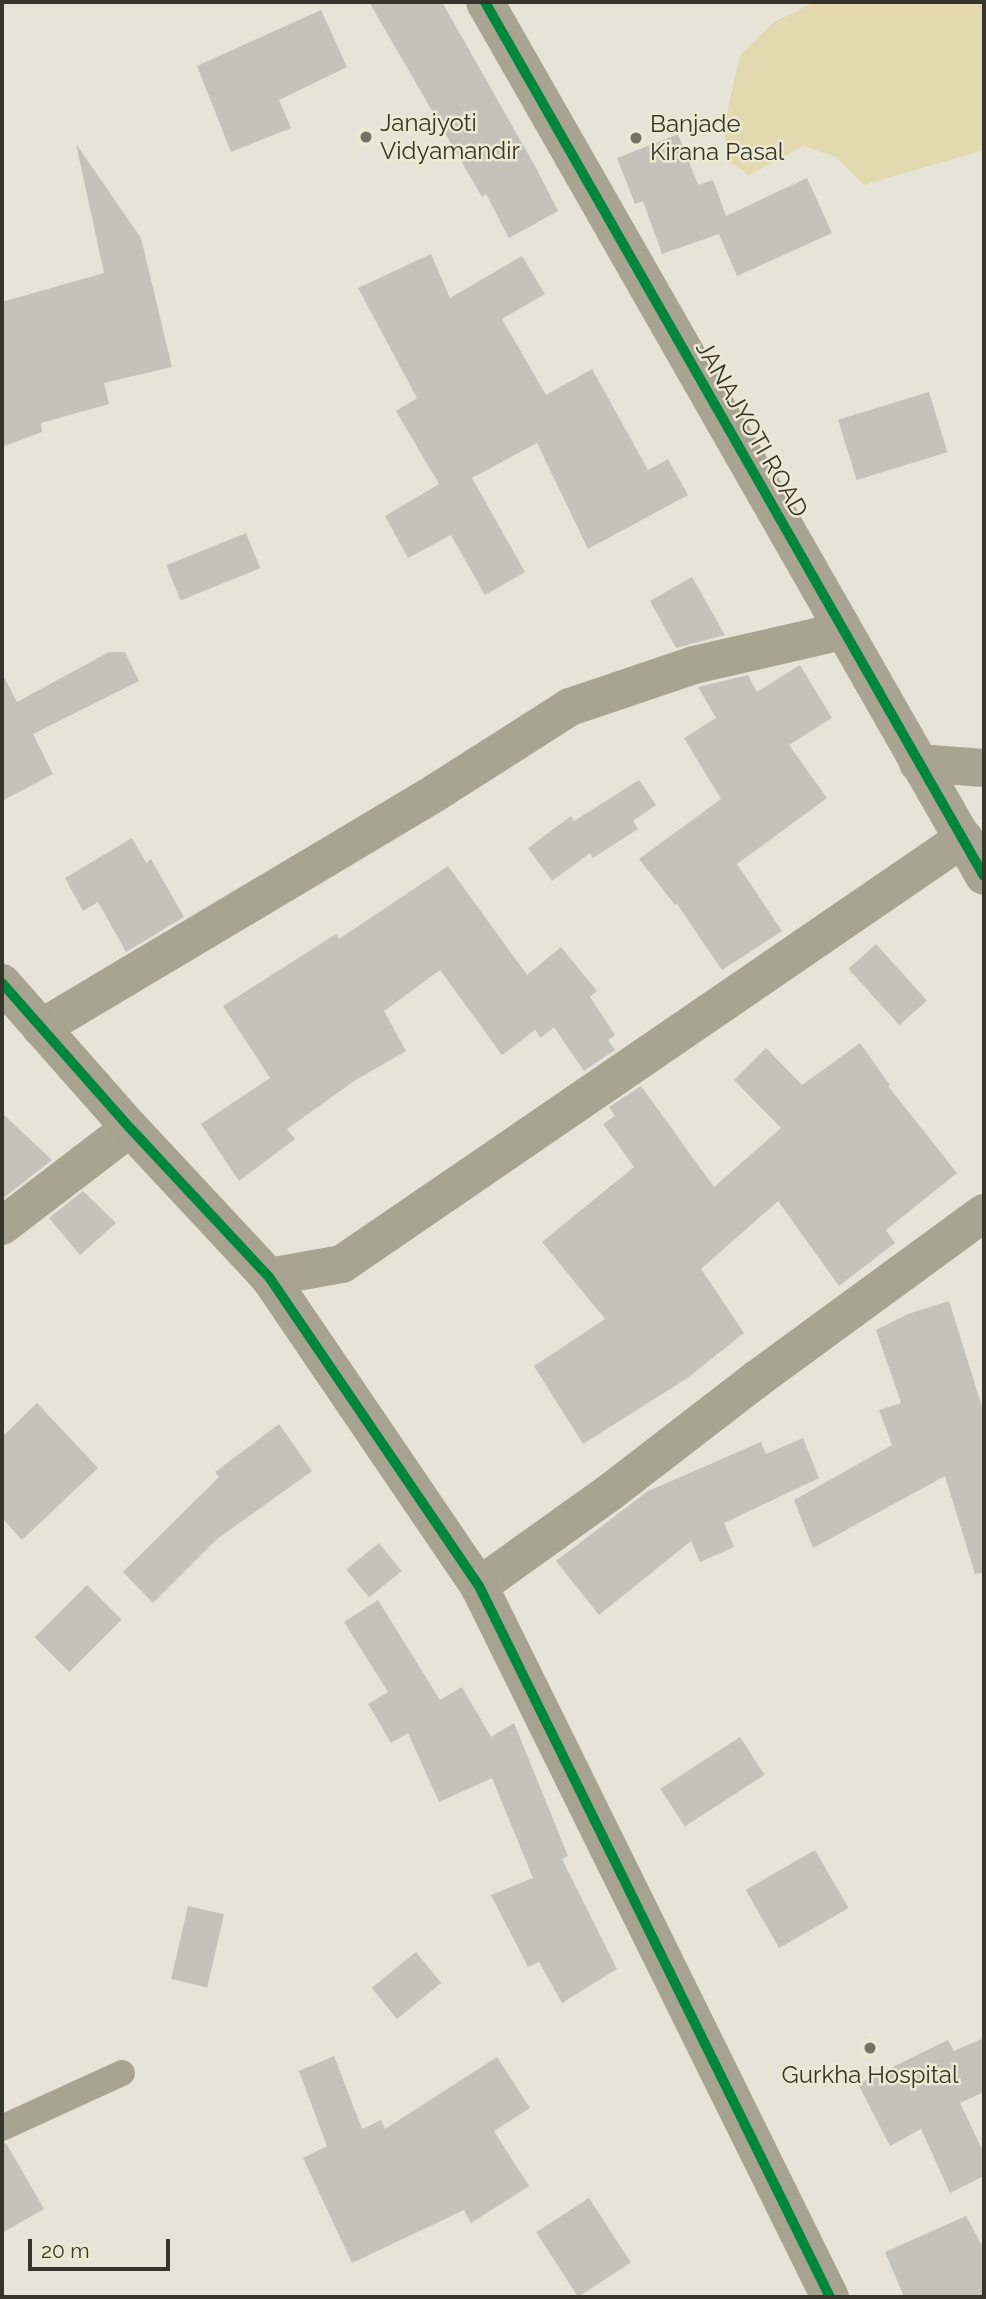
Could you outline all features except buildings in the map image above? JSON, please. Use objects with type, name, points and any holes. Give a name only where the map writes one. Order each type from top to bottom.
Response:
[{"type":"street","name":"JANAJYOTI ROAD","points":[[485,2],[984,877]]},
{"type":"street","points":[[41,1028],[435,793],[570,706],[694,665],[843,631]]},
{"type":"street","points":[[918,763],[984,768]]},
{"type":"street","points":[[270,1277],[342,1264],[964,838]]},
{"type":"street","points":[[2,983],[130,1128],[270,1277],[479,1586],[830,2297]]},
{"type":"street","points":[[2,1226],[130,1128]]},
{"type":"street","points":[[479,1586],[609,1493],[757,1379],[984,1213]]},
{"type":"lane","points":[[2,2129],[122,2073]]},
{"type":"shaded area","points":[[815,2],[984,2],[984,150],[864,185],[836,157],[803,146],[749,175],[732,163],[723,130],[740,55],[774,22]]},
{"type":"cycle path","points":[[485,2],[984,876]]},
{"type":"cycle path","points":[[2,983],[130,1128],[269,1277],[479,1586],[830,2297]]},
{"type":"place","name":"Janajyoti Vidyamandir","points":[[366,137]]},
{"type":"place","name":"Banjade Kirana Pasal","points":[[636,138]]},
{"type":"place","name":"Gurkha Hospital","points":[[870,2048]]}]
